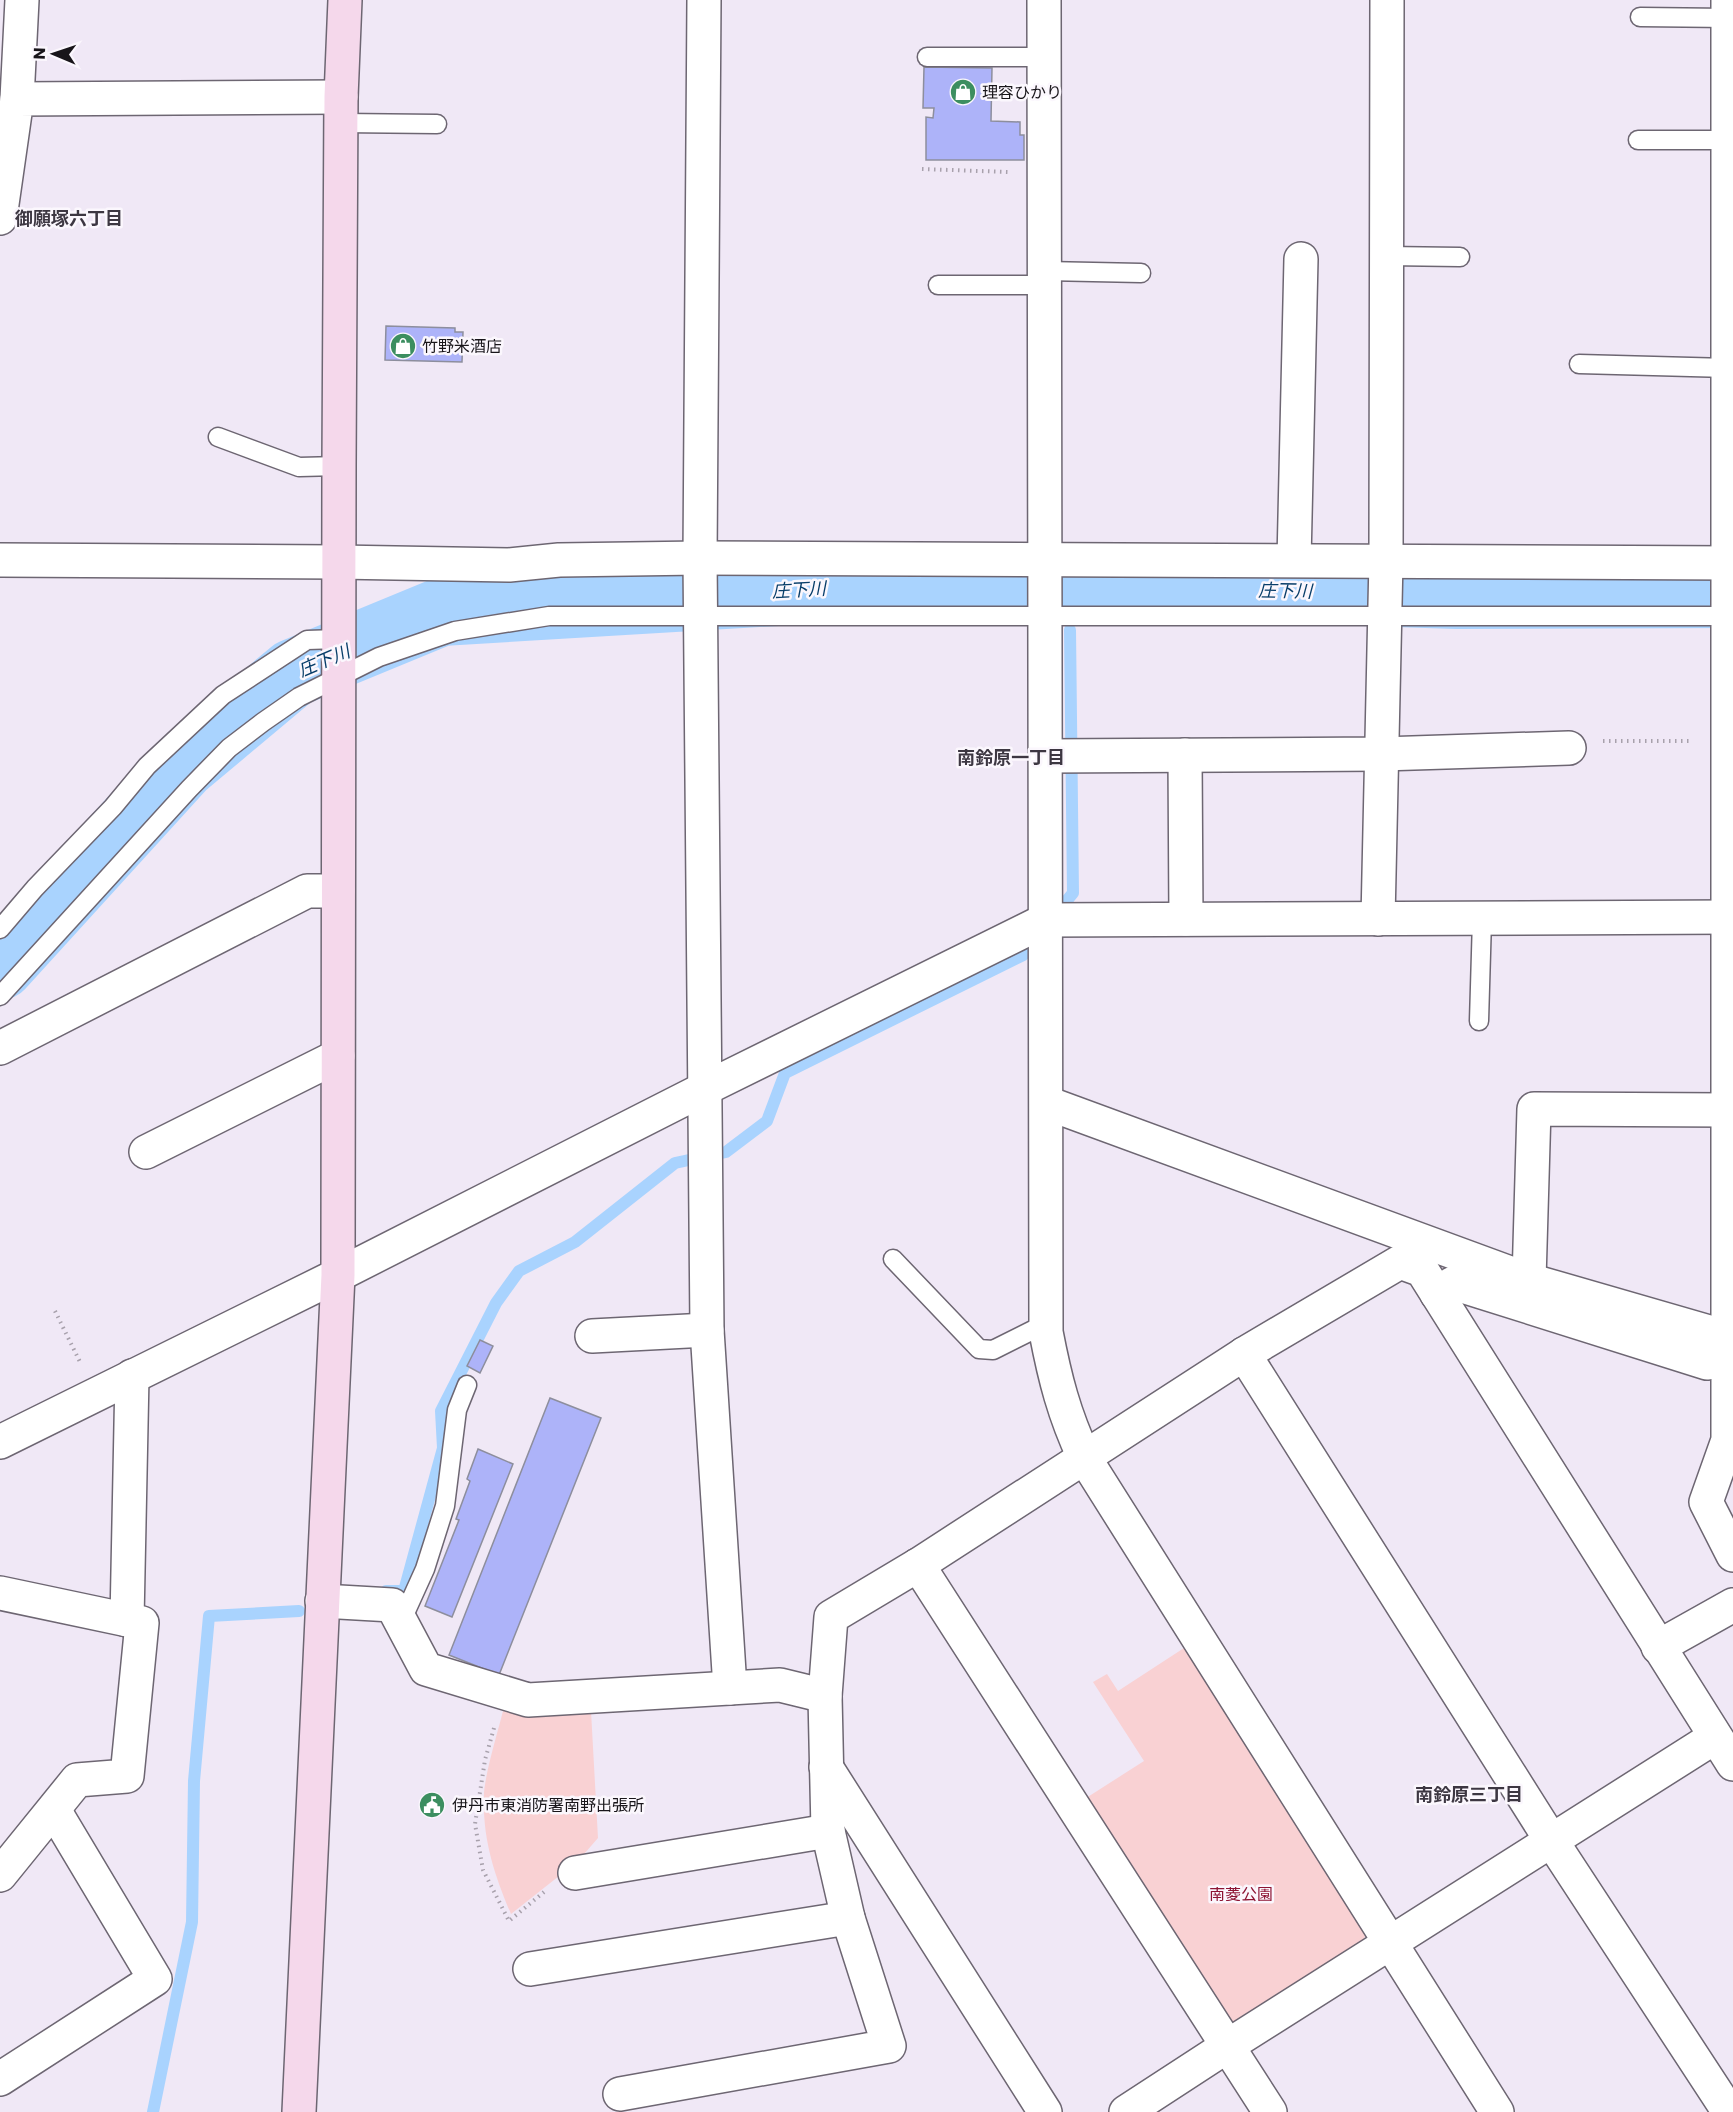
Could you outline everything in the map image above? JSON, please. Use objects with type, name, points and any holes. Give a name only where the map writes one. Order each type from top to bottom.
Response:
[{"type":"street","points":[[0,218],[17,99],[22,0]]},
{"type":"street","points":[[299,2112],[338,1275],[338,562],[341,110],[345,0]]},
{"type":"street","points":[[704,0],[700,616],[707,1330],[730,1688]]},
{"type":"street","points":[[1044,0],[1046,1332],[1055,1380],[1071,1429],[1084,1457],[1497,2112]]},
{"type":"street","points":[[1378,919],[1386,567],[1387,0]]},
{"type":"street","points":[[1730,29],[1731,179],[1728,368],[1731,917],[1727,1110],[1731,1194],[1728,1440],[1706,1502],[1733,1555]]},
{"type":"street","points":[[17,99],[341,110]]},
{"type":"street","points":[[1294,560],[1301,259]]},
{"type":"street","points":[[0,560],[338,562],[509,566],[559,560],[700,558],[1046,568],[1294,560],[1386,567],[1730,567]]},
{"type":"street","points":[[1046,756],[1382,754],[1569,748]]},
{"type":"street","points":[[1185,755],[1186,919]]},
{"type":"street","points":[[0,1048],[307,891],[338,891]]},
{"type":"street","points":[[0,1442],[1046,920],[1731,917]]},
{"type":"street","points":[[153,1142],[338,1056]]},
{"type":"street","points":[[1047,1103],[1529,1280],[1729,1345]]},
{"type":"street","points":[[1529,1280],[1534,1109],[1727,1110]]},
{"type":"street","points":[[620,2094],[890,2046],[848,1918],[828,1831],[825,1695],[831,1617],[918,1565],[1244,1354],[1400,1262],[1422,1270],[1733,1764]]},
{"type":"street","points":[[1437,1294],[1453,1283],[1707,1363],[1729,1345]]},
{"type":"street","points":[[592,1336],[707,1330]]},
{"type":"street","points":[[1244,1354],[1551,1840],[1729,2112]]},
{"type":"street","points":[[127,1620],[132,1376]]},
{"type":"street","points":[[918,1565],[1270,2112]]},
{"type":"street","points":[[0,1593],[142,1623],[127,1776],[77,1780],[0,1875]]},
{"type":"street","points":[[322,1601],[392,1605],[426,1669],[528,1700],[780,1685],[825,1695]]},
{"type":"street","points":[[1658,1647],[1733,1605]]},
{"type":"street","points":[[1126,2112],[1228,2044],[1715,1737]]},
{"type":"street","points":[[825,1766],[1045,2112]]},
{"type":"street","points":[[0,2079],[155,1979],[54,1810]]},
{"type":"street","points":[[575,1873],[828,1831]]},
{"type":"street","points":[[530,1969],[848,1918]]},
{"type":"lane","points":[[1640,17],[1730,29]]},
{"type":"lane","points":[[927,57],[1044,57]]},
{"type":"lane","points":[[341,110],[437,124]]},
{"type":"lane","points":[[1638,140],[1729,140]]},
{"type":"lane","points":[[1387,256],[1460,257]]},
{"type":"lane","points":[[938,285],[1141,273]]},
{"type":"lane","points":[[1580,364],[1728,368]]},
{"type":"lane","points":[[218,436],[299,467],[339,466]]},
{"type":"lane","points":[[0,929],[35,888],[113,807],[147,766],[223,695],[307,640],[338,657],[379,657],[455,631],[549,616],[1730,614]]},
{"type":"lane","points":[[0,996],[120,863],[229,748],[299,697],[338,657]]},
{"type":"lane","points":[[1479,1021],[1482,919]]},
{"type":"lane","points":[[893,1259],[980,1349],[993,1350],[1047,1323]]},
{"type":"lane","points":[[401,1622],[425,1569],[445,1506],[457,1410],[467,1385]]},
{"type":"path","points":[[922,169],[1044,174]]},
{"type":"path","points":[[1569,748],[1592,741],[1729,741]]},
{"type":"path","points":[[55,1311],[97,1394]]},
{"type":"path","points":[[504,1693],[485,1760],[476,1824],[483,1870],[509,1921],[561,1878],[575,1873]]},
{"type":"green space","name":"南菱公園","points":[[1184,1648],[1366,1934],[1359,1949],[1237,2023],[1223,2021],[1083,1800],[1144,1761],[1093,1682],[1107,1674],[1118,1691]]},
{"type":"green space","points":[[503,1711],[540,1717],[591,1711],[598,1838],[578,1861],[511,1914],[490,1855],[484,1809],[487,1774]]},
{"type":"building","points":[[924,67],[992,68],[991,121],[1020,122],[1020,135],[1024,135],[1024,160],[926,160],[926,117],[933,118],[934,108],[923,108]]},
{"type":"building","points":[[386,326],[455,328],[455,332],[463,332],[462,362],[385,360]]},
{"type":"building","points":[[480,1340],[493,1346],[480,1373],[467,1366]]},
{"type":"building","points":[[550,1398],[601,1418],[499,1675],[449,1655]]},
{"type":"building","points":[[478,1449],[513,1464],[452,1617],[425,1606],[459,1520],[456,1519],[470,1481],[467,1479]]},
{"type":"waterway","name":"庄下川","points":[[0,966],[182,766],[293,673],[441,612],[927,583],[1457,595],[1733,594]]},
{"type":"waterway","points":[[1070,608],[1072,586]]},
{"type":"waterway","points":[[1055,915],[1073,893],[1070,630]]},
{"type":"waterway","points":[[386,1591],[404,1591],[443,1448],[441,1411],[496,1303],[519,1271],[575,1242],[675,1163],[726,1152],[767,1121],[785,1073],[1023,955],[1038,936]]},
{"type":"waterway","points":[[153,2112],[192,1922],[194,1781],[209,1616],[299,1611]]},
{"type":"place","name":"理容ひかり","points":[[963,92]]},
{"type":"place","name":"竹野米酒店","points":[[403,346]]},
{"type":"place","name":"伊丹市東消防署南野出張所","points":[[432,1805]]},
{"type":"district","name":"御願塚六丁目","points":[[69,219]]},
{"type":"district","name":"南鈴原一丁目","points":[[1011,758]]},
{"type":"district","name":"南鈴原三丁目","points":[[1469,1795]]}]
